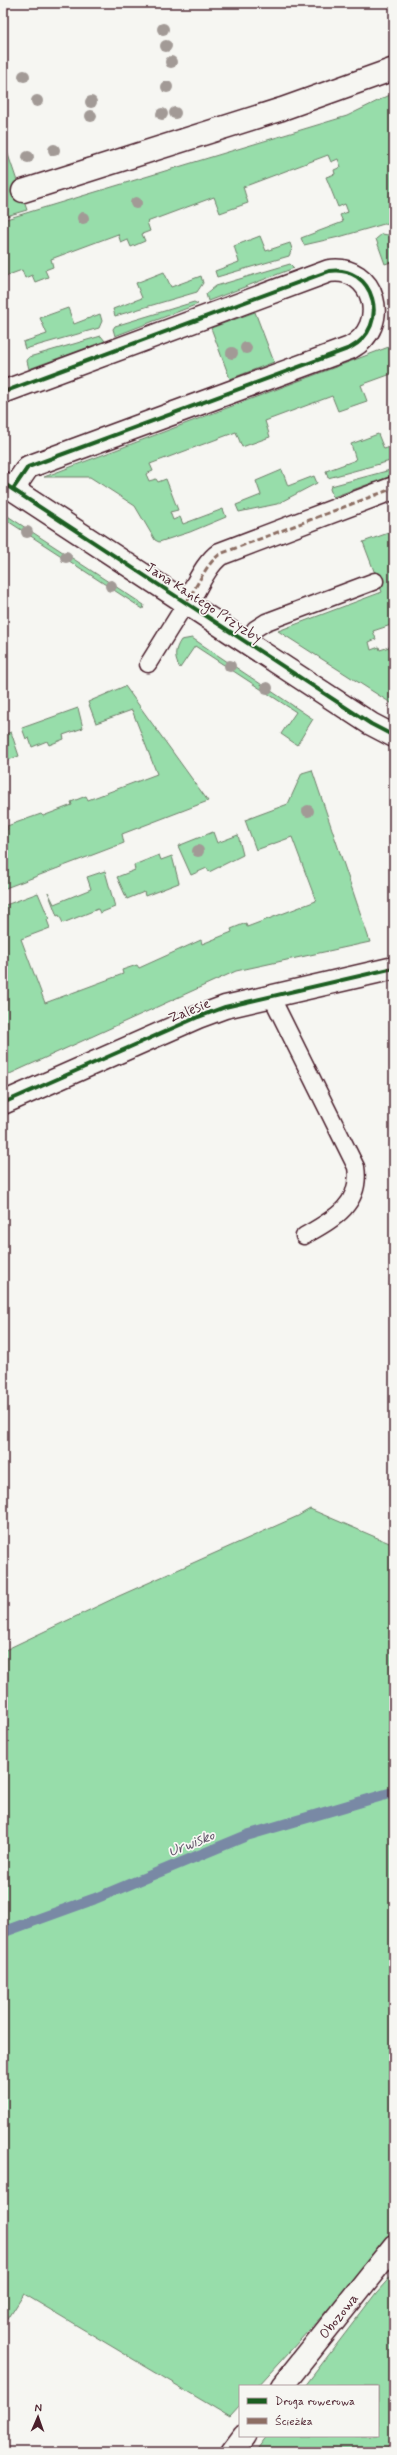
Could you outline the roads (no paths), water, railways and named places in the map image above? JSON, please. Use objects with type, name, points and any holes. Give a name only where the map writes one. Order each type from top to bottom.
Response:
[{"type":"street","points":[[23,191],[282,109],[394,69]]},
{"type":"street","points":[[3,392],[329,270],[344,270],[357,277],[367,288],[373,305],[374,315],[370,330],[359,344],[28,467],[8,486]]},
{"type":"street","name":"Jana Kantego Przyzby","points":[[8,486],[371,724],[394,736]]},
{"type":"street","points":[[186,603],[202,580],[208,564],[220,554],[394,488]]},
{"type":"street","name":"Zalesie","points":[[3,1103],[198,1017],[225,1007],[394,968]]},
{"type":"street","name":"Obozowa","points":[[283,2385],[394,2246]]},
{"type":"street","points":[[232,2452],[243,2437]]},
{"type":"lane","points":[[247,643],[255,629],[266,622],[375,581]]},
{"type":"lane","points":[[148,664],[186,603]]},
{"type":"lane","points":[[271,996],[356,1167],[358,1178],[353,1198],[344,1210],[304,1236]]},
{"type":"waterway","name":"Urwisko","points":[[3,1932],[94,1899],[248,1835],[394,1792]]}]
